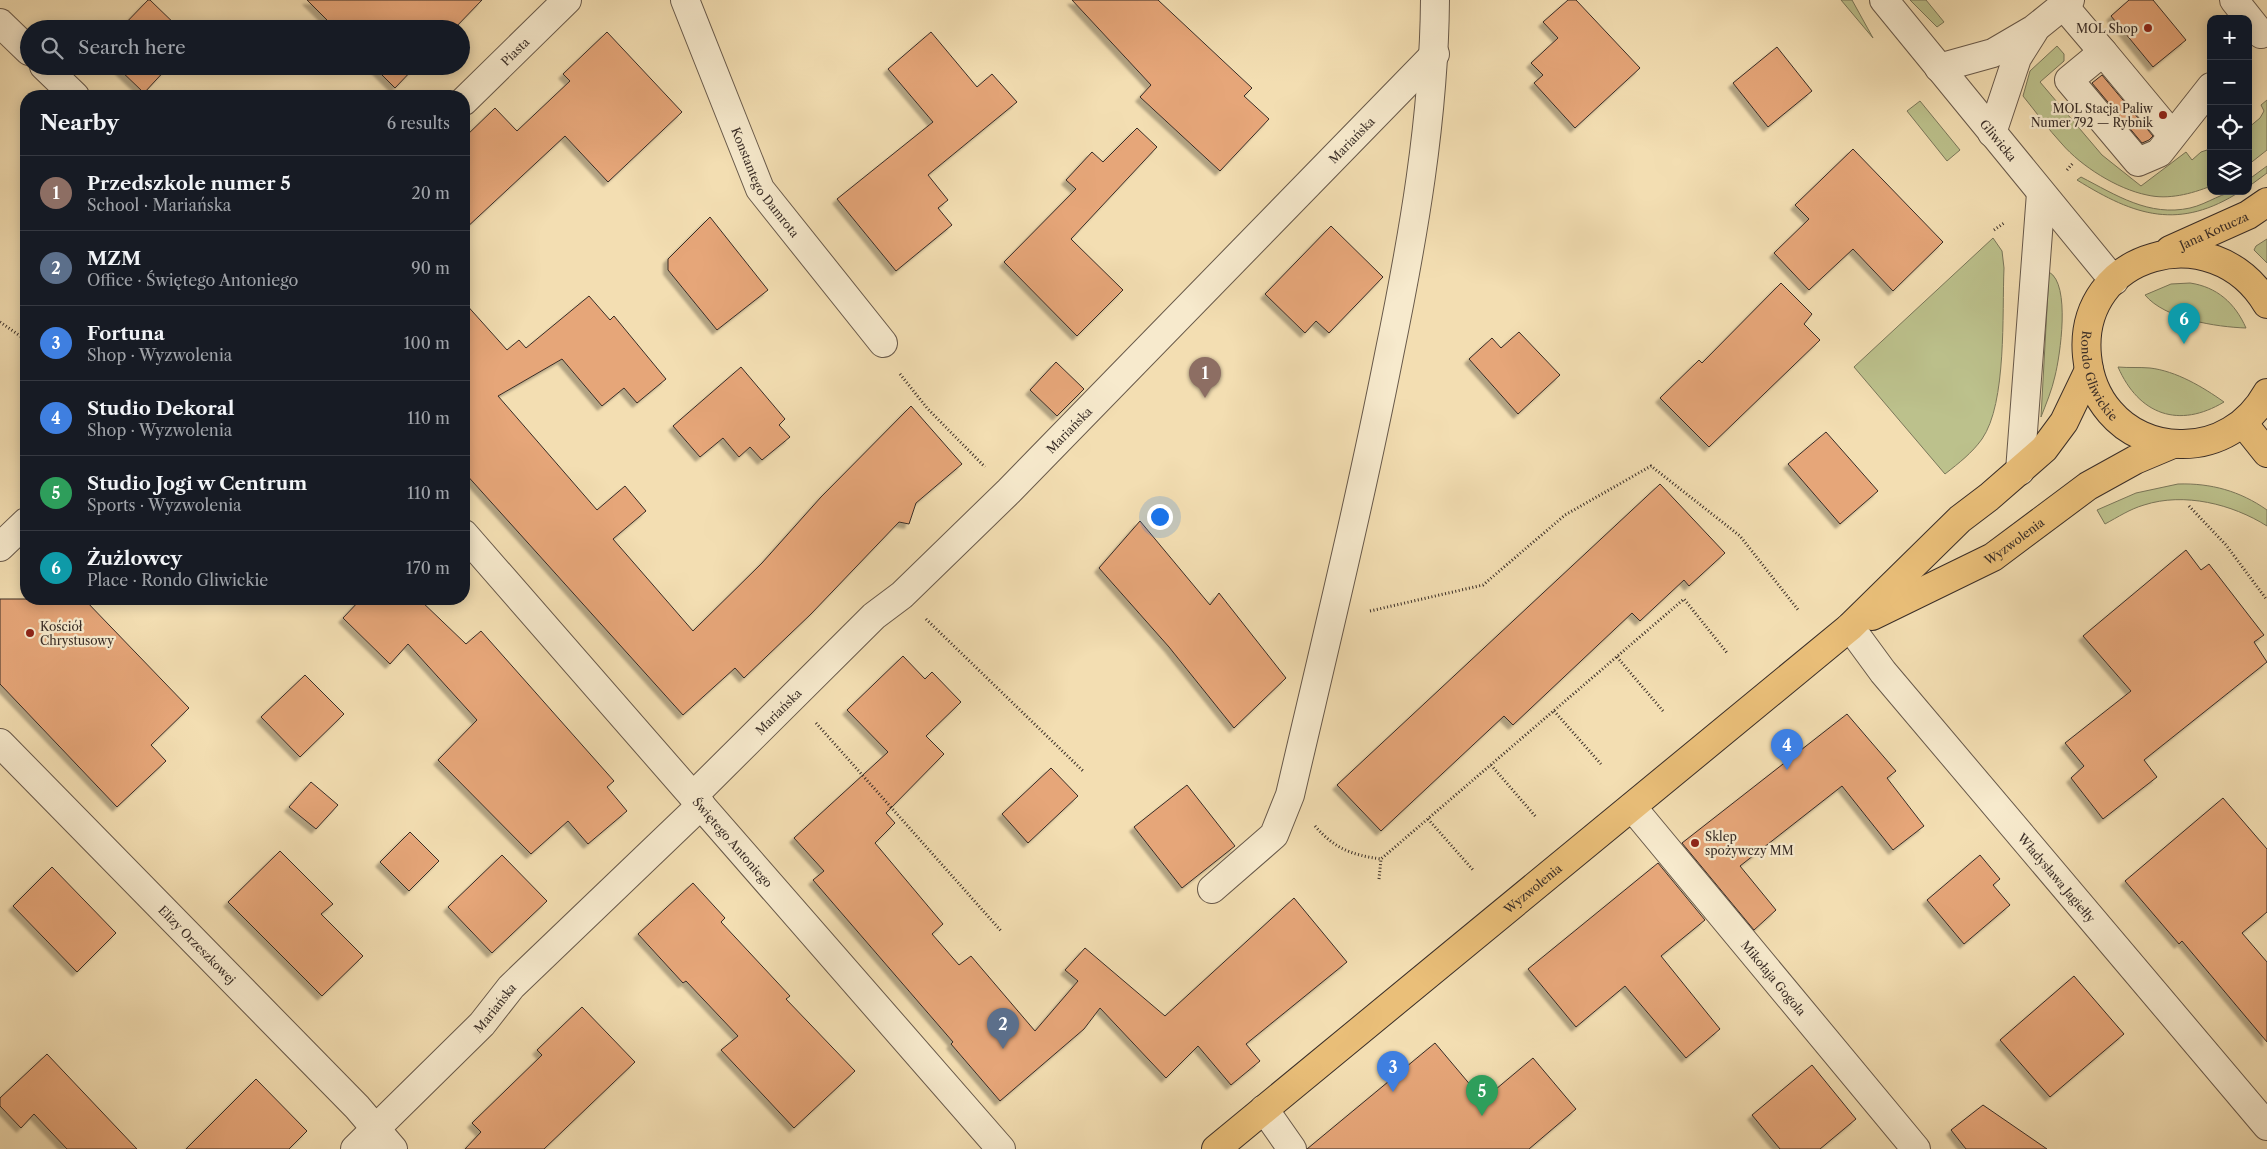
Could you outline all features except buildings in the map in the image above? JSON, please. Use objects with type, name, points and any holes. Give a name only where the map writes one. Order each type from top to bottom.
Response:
[{"type":"main road","name":"Jana Kotucza","points":[[2157,256],[2248,215],[2267,202]]},
{"type":"main road","name":"Rondo Gliwickie","points":[[2267,304],[2252,282],[2241,272],[2215,258],[2186,253],[2157,256],[2141,262],[2114,281],[2100,298],[2092,318],[2086,349],[2089,370],[2101,400],[2123,424],[2152,440],[2173,444],[2192,444],[2210,440],[2227,433],[2243,423],[2267,393]]},
{"type":"main road","name":"Wyzwolenia","points":[[1216,1149],[1850,627],[1960,519],[2020,471],[2044,449],[2064,422],[2089,370]]},
{"type":"main road","points":[[2243,423],[2267,453]]},
{"type":"main road","name":"Wyzwolenia","points":[[1850,627],[1993,557],[2088,486],[2135,460],[2173,444]]},
{"type":"street","name":"Piasta","points":[[470,95],[567,0]]},
{"type":"street","name":"Konstantego Damrota","points":[[685,0],[760,189],[883,343]]},
{"type":"street","points":[[1212,889],[1274,835],[1290,795],[1366,469],[1403,286],[1423,157],[1434,54],[1435,0]]},
{"type":"street","name":"Gliwicka","points":[[1884,0],[2114,281]]},
{"type":"street","points":[[2234,0],[2259,37]]},
{"type":"street","points":[[1939,68],[1993,53],[2034,29],[2067,3],[2102,52],[2172,135]]},
{"type":"street","points":[[1992,133],[2014,66],[2034,29]]},
{"type":"street","points":[[3,31],[20,44]]},
{"type":"street","points":[[2102,52],[2069,80],[2138,162],[2159,153],[2207,92]]},
{"type":"street","name":"Mariańska","points":[[355,1149],[482,1024],[511,987],[697,800],[792,698],[874,616],[902,595],[1009,491],[1434,54]]},
{"type":"street","points":[[53,75],[69,90]]},
{"type":"street","points":[[2020,471],[2041,193]]},
{"type":"street","points":[[0,547],[20,528]]},
{"type":"street","name":"Świętego Antoniego","points":[[470,541],[1001,1149]]},
{"type":"street","name":"Władysława Jagiełły","points":[[1850,627],[1889,680],[2267,1126]]},
{"type":"street","name":"Elizy Orzeszkowej","points":[[0,743],[375,1128],[393,1149]]},
{"type":"street","name":"Mikołaja Gogola","points":[[1632,807],[1916,1149]]},
{"type":"street","points":[[1264,1110],[1292,1149]]},
{"type":"path","points":[[0,322],[20,336]]},
{"type":"path","points":[[883,343],[886,357],[927,408],[1009,491]]},
{"type":"path","points":[[1331,620],[1483,585],[1565,515],[1651,466],[1740,536],[1799,612]]},
{"type":"path","points":[[2190,506],[2226,545],[2267,600]]},
{"type":"path","points":[[902,595],[1083,771]]},
{"type":"path","points":[[1379,879],[1382,859],[1684,599],[1728,654]]},
{"type":"path","points":[[1617,657],[1663,712]]},
{"type":"path","points":[[792,698],[1002,932]]},
{"type":"path","points":[[1554,711],[1601,764]]},
{"type":"path","points":[[1491,765],[1536,817]]},
{"type":"path","points":[[1290,795],[1324,836],[1340,849],[1357,856],[1382,859]]},
{"type":"path","points":[[1428,819],[1473,870]]},
{"type":"green space","points":[[1841,0],[1852,0],[1873,38]]},
{"type":"green space","points":[[1910,0],[1926,0],[1944,22],[1937,27]]},
{"type":"green space","points":[[2057,46],[2064,54],[2064,61],[2040,82],[2102,155],[2141,186],[2186,152],[2192,160],[2201,152],[2207,150],[2207,187],[2163,197],[2147,195],[2124,188],[2100,176],[2070,152],[2023,96],[2030,71]]},
{"type":"green space","points":[[2267,100],[2267,150],[2252,162],[2252,125],[2260,118],[2264,111],[2261,105]]},
{"type":"green space","points":[[1920,101],[1960,150],[1947,161],[1907,111]]},
{"type":"green space","points":[[2267,166],[2267,173],[2252,184],[2252,177]]},
{"type":"green space","points":[[2081,177],[2133,203],[2161,209],[2190,208],[2222,195],[2234,195],[2197,211],[2177,215],[2158,214],[2118,203],[2077,180]]},
{"type":"green space","points":[[1993,238],[2002,251],[2004,268],[2002,357],[1996,403],[1990,423],[1982,439],[1970,453],[1945,474],[1854,367]]},
{"type":"green space","points":[[2267,239],[2267,263],[2254,250],[2256,246]]},
{"type":"green space","points":[[2049,272],[2056,279],[2060,290],[2062,321],[2055,376],[2041,417]]},
{"type":"green space","points":[[2190,283],[2217,292],[2231,304],[2246,328],[2220,326],[2178,316],[2154,303],[2145,295],[2171,284]]},
{"type":"green space","points":[[2118,367],[2150,368],[2170,372],[2198,385],[2224,402],[2191,415],[2162,413],[2137,397]]},
{"type":"green space","points":[[2178,484],[2202,485],[2236,493],[2267,510],[2267,526],[2223,506],[2191,500],[2159,501],[2144,505],[2105,524],[2097,510],[2136,493]]},
{"type":"place","name":"MOL Shop","points":[[2148,28]]},
{"type":"place","name":"MOL Stacja Paliw Numer 792 — Rybnik","points":[[2163,115]]},
{"type":"place","name":"Żużlowcy","points":[[2184,344]]},
{"type":"place","name":"Przedszkole numer 5","points":[[1205,398]]},
{"type":"place","name":"Kościół Chrystusowy","points":[[30,633]]},
{"type":"place","name":"Studio Dekoral","points":[[1787,770]]},
{"type":"place","name":"Sklep spożywczy MM","points":[[1695,843]]},
{"type":"place","name":"MZM","points":[[1003,1049]]},
{"type":"place","name":"Fortuna","points":[[1393,1092]]},
{"type":"place","name":"Studio Jogi w Centrum","points":[[1482,1116]]}]
